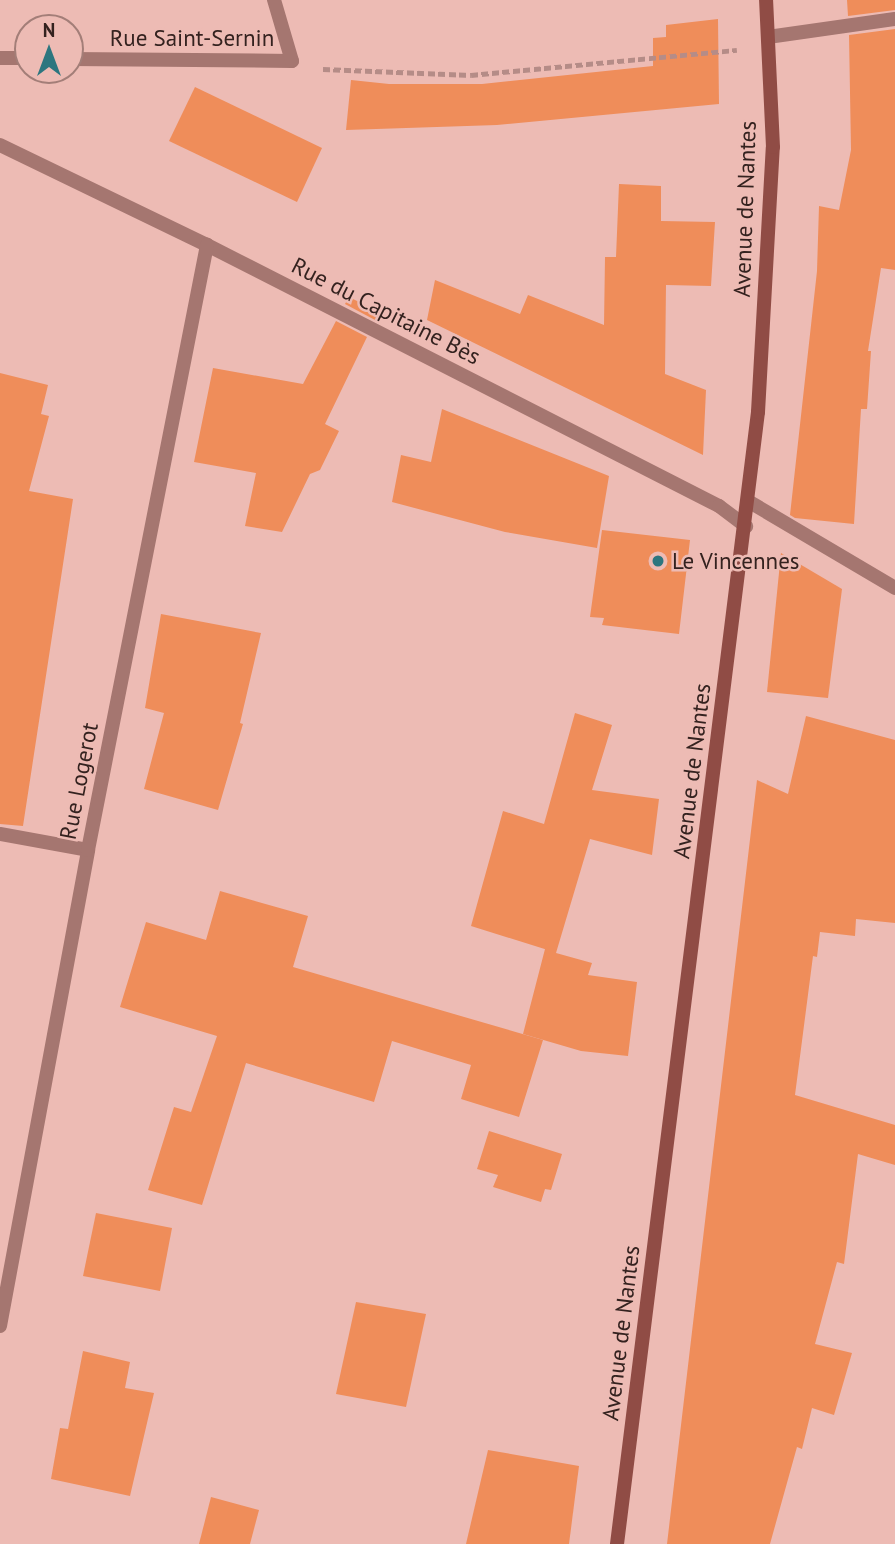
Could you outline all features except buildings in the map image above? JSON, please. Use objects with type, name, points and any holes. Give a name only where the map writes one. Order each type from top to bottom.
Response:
[{"type":"main road","name":"Avenue de Nantes","points":[[617,1544],[746,526],[758,412],[774,147],[766,0]]},
{"type":"street","name":"Rue Saint-Sernin","points":[[84,59],[292,61],[274,0]]},
{"type":"street","points":[[768,42],[895,19]]},
{"type":"street","name":"Rue du Capitaine Bès","points":[[0,145],[207,245],[719,506],[746,526]]},
{"type":"street","name":"Rue Logerot","points":[[0,1326],[88,850],[207,245]]},
{"type":"street","points":[[748,501],[895,589]]},
{"type":"street","points":[[0,834],[88,850]]},
{"type":"path","points":[[292,61],[331,71],[471,75],[768,42]]},
{"type":"place","name":"Le Vincennes","points":[[658,561]]}]
